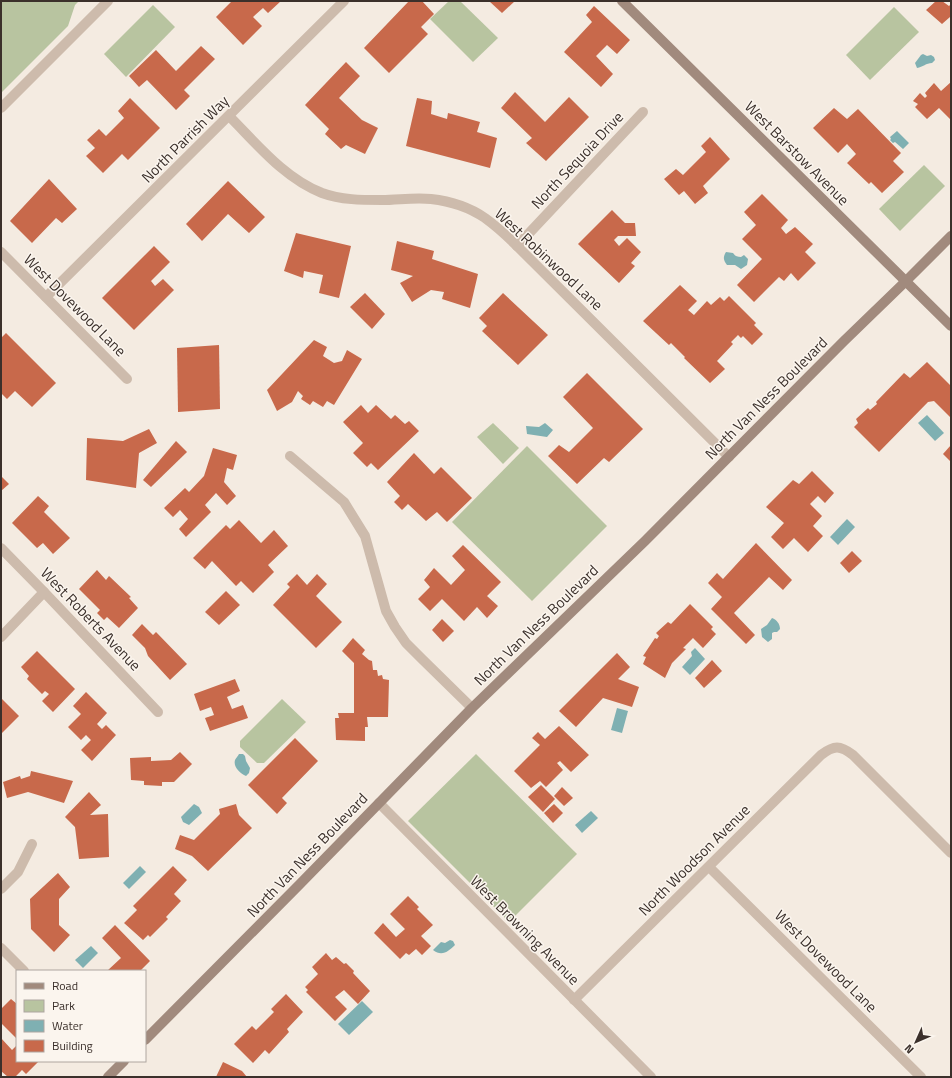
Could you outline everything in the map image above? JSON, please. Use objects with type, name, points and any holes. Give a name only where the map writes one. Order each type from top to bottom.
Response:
[{"type":"street","points":[[1,108],[108,1]]},
{"type":"street","name":"North Parrish Way","points":[[46,297],[344,1]]},
{"type":"street","name":"West Barstow Avenue","points":[[622,1],[951,326]]},
{"type":"street","name":"North Sequoia Drive","points":[[517,246],[643,112]]},
{"type":"street","name":"West Robinwood Lane","points":[[229,116],[280,168],[300,183],[322,193],[345,199],[430,199],[448,202],[468,208],[485,218],[517,246],[729,457]]},
{"type":"street","name":"North Van Ness Boulevard","points":[[146,1039],[472,708],[645,541],[951,236]]},
{"type":"street","name":"West Dovewood Lane","points":[[1,252],[128,379]]},
{"type":"street","points":[[290,456],[344,502],[365,536],[386,611],[395,627],[406,643],[422,660],[472,708]]},
{"type":"street","name":"West Roberts Avenue","points":[[1,548],[158,712]]},
{"type":"street","points":[[1,637],[44,592]]},
{"type":"street","name":"North Woodson Avenue","points":[[574,1000],[820,755],[828,750],[837,747],[846,750],[853,755],[951,853]]},
{"type":"street","name":"West Browning Avenue","points":[[379,803],[651,1077]]},
{"type":"street","points":[[1,889],[18,872],[32,844]]},
{"type":"street","name":"West Dovewood Lane","points":[[709,867],[921,1077]]},
{"type":"street","points":[[1,948],[23,970]]},
{"type":"street","points":[[108,1077],[119,1063]]},
{"type":"green space","points":[[1,1],[79,1],[75,5],[68,26],[1,93]]},
{"type":"green space","points":[[449,1],[460,1],[498,38],[473,62],[430,19]]},
{"type":"green space","points":[[153,5],[175,27],[126,77],[104,54]]},
{"type":"green space","points":[[894,7],[919,32],[870,80],[846,55]]},
{"type":"green space","points":[[924,165],[945,186],[900,231],[879,209]]},
{"type":"green space","points":[[493,423],[519,448],[503,464],[477,437]]},
{"type":"green space","points":[[527,446],[607,526],[532,601],[452,522]]},
{"type":"green space","points":[[282,699],[306,722],[264,763],[257,763],[240,747],[240,741]]},
{"type":"green space","points":[[476,754],[577,854],[509,922],[408,821]]},
{"type":"water","points":[[923,54],[927,56],[931,55],[935,60],[932,63],[917,68],[915,63]]},
{"type":"water","points":[[897,131],[909,143],[903,149],[895,142],[893,143],[890,140],[890,137]]},
{"type":"water","points":[[726,252],[733,253],[738,257],[744,255],[748,259],[747,265],[741,269],[735,265],[727,265],[724,258]]},
{"type":"water","points":[[927,415],[944,433],[935,441],[918,423]]},
{"type":"water","points":[[545,423],[553,430],[547,437],[527,434],[526,426],[539,427]]},
{"type":"water","points":[[847,519],[855,527],[838,545],[830,537]]},
{"type":"water","points":[[772,618],[778,622],[780,629],[777,632],[772,633],[772,639],[768,642],[762,637],[761,629],[767,625]]},
{"type":"water","points":[[695,648],[705,659],[690,675],[682,667],[692,656],[691,652]]},
{"type":"water","points":[[617,708],[628,711],[622,733],[611,730]]},
{"type":"water","points":[[239,754],[243,754],[245,756],[250,768],[249,773],[246,776],[239,771],[235,765],[235,760]]},
{"type":"water","points":[[194,804],[199,807],[202,813],[189,825],[183,822],[181,817]]},
{"type":"water","points":[[591,811],[598,818],[582,833],[575,825]]},
{"type":"water","points":[[140,866],[146,872],[129,889],[123,883]]},
{"type":"water","points":[[450,940],[453,941],[455,945],[448,951],[439,953],[433,950],[441,942],[445,943]]},
{"type":"water","points":[[91,946],[98,953],[83,968],[75,960]]},
{"type":"water","points":[[362,1001],[373,1012],[349,1035],[338,1024]]},
{"type":"building","points":[[232,1],[281,1],[268,13],[263,8],[253,17],[262,26],[243,45],[216,17]]},
{"type":"building","points":[[409,1],[422,1],[434,14],[421,27],[428,34],[389,73],[364,48]]},
{"type":"building","points":[[489,1],[515,1],[502,13]]},
{"type":"building","points":[[936,1],[942,1],[949,6],[951,4],[951,18],[950,17],[942,24],[926,10]]},
{"type":"building","points":[[594,6],[630,40],[617,54],[607,45],[596,56],[613,74],[601,87],[564,52],[592,22],[586,15]]},
{"type":"building","points":[[201,46],[215,59],[184,90],[190,96],[176,110],[147,80],[139,87],[129,76],[156,50],[176,71]]},
{"type":"building","points":[[346,62],[360,76],[339,98],[362,120],[378,128],[365,154],[346,145],[341,149],[325,134],[329,129],[305,105]]},
{"type":"building","points":[[951,82],[951,120],[939,108],[927,119],[915,107],[918,104],[913,101],[920,93],[925,98],[927,96],[925,93],[934,83],[941,91]]},
{"type":"building","points":[[515,92],[545,122],[569,97],[589,117],[546,161],[526,143],[532,138],[501,108]]},
{"type":"building","points":[[130,98],[160,128],[128,160],[122,154],[103,173],[86,156],[95,148],[87,140],[99,129],[106,136],[124,118],[118,111]]},
{"type":"building","points":[[417,98],[432,101],[431,114],[447,119],[448,113],[480,122],[477,132],[497,138],[490,168],[406,146]]},
{"type":"building","points":[[834,108],[847,119],[858,109],[901,153],[893,161],[904,172],[882,193],[871,182],[869,184],[847,163],[856,154],[847,144],[838,153],[813,128]]},
{"type":"building","points":[[710,137],[730,159],[703,186],[708,193],[695,204],[684,191],[679,195],[664,179],[676,169],[683,175],[706,152],[701,146]]},
{"type":"building","points":[[49,179],[77,209],[62,223],[56,218],[32,243],[10,221]]},
{"type":"building","points":[[228,181],[265,217],[249,233],[228,214],[202,241],[186,224]]},
{"type":"building","points":[[762,194],[788,220],[781,228],[786,234],[795,227],[813,244],[805,252],[816,263],[798,281],[791,273],[784,281],[779,277],[754,302],[737,285],[762,259],[742,239],[756,225],[744,212]]},
{"type":"building","points":[[612,210],[625,223],[635,223],[636,236],[618,236],[614,240],[619,246],[627,238],[641,252],[631,263],[635,266],[619,283],[578,244]]},
{"type":"building","points":[[296,233],[351,246],[339,298],[319,293],[323,275],[304,271],[303,278],[284,271]]},
{"type":"building","points":[[397,241],[434,251],[432,259],[478,274],[470,308],[442,299],[444,292],[431,290],[412,302],[400,283],[413,276],[391,270]]},
{"type":"building","points":[[154,246],[170,262],[151,281],[155,286],[163,279],[174,290],[134,330],[102,298]]},
{"type":"building","points":[[680,285],[697,301],[688,310],[694,315],[707,301],[711,305],[720,297],[724,301],[729,296],[756,323],[754,325],[763,334],[752,345],[743,336],[741,338],[738,335],[731,342],[733,344],[717,361],[725,369],[710,383],[671,343],[669,345],[643,321]]},
{"type":"building","points":[[365,293],[385,314],[372,329],[350,307]]},
{"type":"building","points":[[503,293],[548,335],[518,365],[482,331],[487,326],[479,318]]},
{"type":"building","points":[[6,333],[56,383],[32,407],[15,391],[7,399],[1,393],[1,338]]},
{"type":"building","points":[[314,340],[327,347],[323,356],[334,363],[342,361],[347,350],[362,359],[334,405],[327,401],[323,407],[313,401],[310,405],[301,399],[303,396],[298,391],[292,402],[277,411],[267,390]]},
{"type":"building","points":[[219,345],[220,409],[178,412],[177,348]]},
{"type":"building","points":[[927,362],[951,386],[951,418],[934,401],[928,402],[879,452],[854,427],[858,423],[856,419],[868,408],[870,410],[877,404],[876,402],[904,373],[910,378]]},
{"type":"building","points":[[587,373],[643,429],[609,462],[604,458],[577,484],[548,456],[559,445],[569,452],[593,428],[563,397]]},
{"type":"building","points":[[361,405],[368,413],[376,405],[391,419],[395,415],[405,424],[409,421],[419,431],[378,470],[371,463],[367,467],[353,453],[363,443],[343,422]]},
{"type":"building","points":[[149,429],[157,443],[139,453],[136,488],[86,480],[87,438],[123,441]]},
{"type":"building","points":[[176,441],[187,452],[151,487],[143,480]]},
{"type":"building","points":[[951,445],[951,462],[943,454]]},
{"type":"building","points":[[213,448],[237,455],[233,470],[227,468],[224,482],[236,496],[227,505],[216,493],[205,505],[211,512],[186,537],[179,529],[188,519],[180,510],[173,517],[164,508],[185,488],[189,492],[204,476]]},
{"type":"building","points":[[414,453],[434,474],[441,467],[472,498],[447,522],[437,512],[426,521],[408,504],[402,510],[394,502],[400,496],[387,482]]},
{"type":"building","points":[[812,471],[834,493],[825,503],[818,496],[810,504],[822,516],[813,526],[823,536],[808,552],[794,538],[783,549],[771,537],[784,523],[766,507],[793,480],[799,484]]},
{"type":"building","points":[[1,476],[9,484],[1,491]]},
{"type":"building","points":[[38,496],[49,506],[44,512],[70,538],[53,554],[43,543],[37,548],[12,523]]},
{"type":"building","points":[[239,520],[261,543],[274,530],[288,546],[268,565],[274,572],[253,593],[241,581],[236,586],[212,561],[205,569],[193,558],[226,525],[230,529]]},
{"type":"building","points":[[756,543],[792,580],[783,590],[769,577],[734,613],[755,635],[746,644],[711,609],[722,597],[708,583],[717,573],[723,579]]},
{"type":"building","points":[[463,545],[501,582],[487,596],[498,606],[487,618],[477,607],[464,621],[442,599],[430,611],[418,599],[430,587],[424,580],[434,568],[451,585],[465,570],[452,556]]},
{"type":"building","points":[[852,551],[862,561],[849,573],[840,563]]},
{"type":"building","points":[[97,570],[106,580],[109,576],[131,597],[129,598],[138,608],[119,628],[107,617],[104,620],[97,613],[100,610],[79,589]]},
{"type":"building","points":[[297,574],[307,585],[317,574],[327,584],[316,596],[342,622],[316,648],[273,605],[290,587],[287,584]]},
{"type":"building","points":[[226,591],[240,605],[219,625],[205,612]]},
{"type":"building","points":[[690,604],[713,627],[711,629],[716,634],[703,648],[693,638],[683,648],[686,649],[672,663],[665,678],[643,664],[646,657],[643,656],[655,638],[657,639],[659,636],[656,633],[668,622],[671,624]]},
{"type":"building","points":[[442,619],[454,631],[443,642],[432,630]]},
{"type":"building","points":[[142,624],[153,635],[156,632],[187,664],[170,680],[148,656],[145,648],[132,635]]},
{"type":"building","points":[[353,638],[365,650],[362,654],[372,661],[373,670],[377,670],[378,676],[382,675],[383,679],[389,680],[388,717],[367,717],[368,727],[365,727],[365,741],[336,740],[335,718],[339,718],[338,713],[354,713],[354,663],[342,651]]},
{"type":"building","points":[[37,651],[75,689],[53,712],[42,701],[49,694],[45,691],[42,694],[27,679],[29,676],[21,667]]},
{"type":"building","points":[[617,653],[630,667],[618,679],[639,687],[632,707],[603,698],[576,727],[559,711]]},
{"type":"building","points":[[712,660],[722,671],[704,688],[695,678]]},
{"type":"building","points":[[235,679],[240,691],[227,697],[232,709],[243,705],[248,718],[210,731],[205,718],[214,715],[211,707],[200,711],[194,694]]},
{"type":"building","points":[[86,692],[107,713],[97,724],[102,729],[106,725],[116,735],[92,761],[81,750],[91,740],[86,735],[81,740],[68,727],[81,714],[73,706]]},
{"type":"building","points":[[1,698],[19,716],[1,734]]},
{"type":"building","points":[[559,726],[589,755],[571,772],[560,761],[557,763],[563,770],[546,787],[540,781],[531,788],[514,771],[540,745],[532,738],[538,732],[545,739]]},
{"type":"building","points":[[295,738],[318,761],[282,798],[287,803],[277,814],[248,785]]},
{"type":"building","points":[[180,752],[192,764],[174,782],[162,782],[162,786],[144,785],[144,781],[131,780],[130,758],[151,757],[151,761],[171,760]]},
{"type":"building","points":[[31,771],[73,781],[64,803],[28,792],[7,798],[3,782],[20,776],[21,779],[30,776]]},
{"type":"building","points":[[541,785],[555,799],[543,812],[528,797]]},
{"type":"building","points":[[562,787],[573,798],[564,806],[554,796]]},
{"type":"building","points":[[89,792],[101,805],[90,815],[108,814],[109,857],[79,859],[75,827],[65,817]]},
{"type":"building","points":[[236,804],[239,815],[252,828],[208,871],[192,856],[175,849],[180,835],[194,840],[220,814],[219,809]]},
{"type":"building","points":[[554,804],[563,813],[553,823],[544,813]]},
{"type":"building","points":[[173,866],[187,880],[174,894],[181,901],[166,917],[168,919],[150,937],[148,935],[143,940],[124,923],[137,910],[133,906]]},
{"type":"building","points":[[58,873],[70,887],[59,899],[59,925],[70,935],[54,952],[31,929],[30,899]]},
{"type":"building","points":[[408,896],[419,907],[417,909],[433,925],[421,936],[431,946],[422,955],[416,949],[409,955],[406,953],[400,959],[374,933],[383,923],[396,937],[405,929],[390,914]]},
{"type":"building","points":[[115,925],[150,961],[141,970],[108,970],[121,958],[102,938]]},
{"type":"building","points":[[326,953],[332,960],[336,957],[344,964],[346,963],[370,991],[358,1004],[344,990],[335,997],[347,1009],[335,1021],[306,992],[308,990],[305,987],[318,974],[312,967]]},
{"type":"building","points":[[286,994],[303,1012],[287,1029],[289,1032],[269,1054],[265,1050],[253,1063],[234,1044],[252,1026],[256,1030],[274,1012],[271,1009]]},
{"type":"building","points":[[11,999],[16,1003],[16,1038],[1,1023],[1,1009]]},
{"type":"building","points":[[1,1038],[12,1050],[16,1046],[16,1062],[38,1062],[26,1074],[22,1070],[15,1077],[8,1077],[1,1071]]},
{"type":"building","points":[[223,1062],[242,1071],[247,1077],[216,1077]]}]
